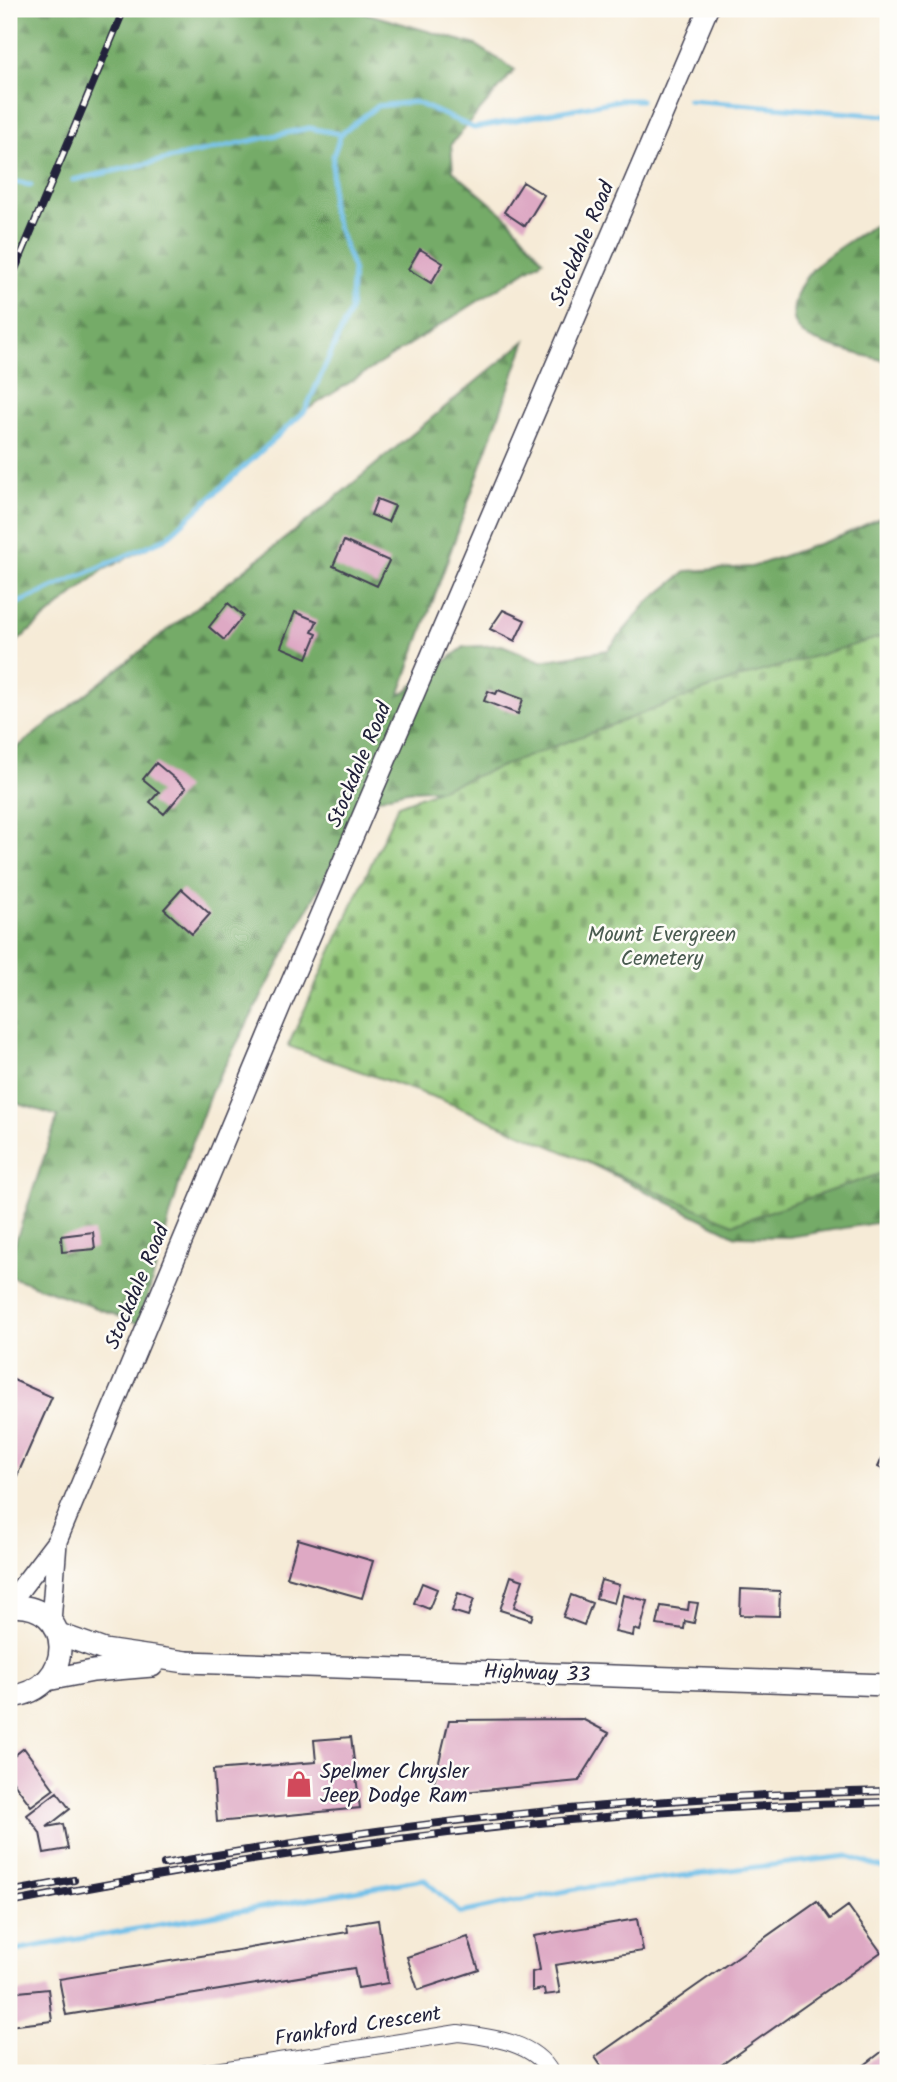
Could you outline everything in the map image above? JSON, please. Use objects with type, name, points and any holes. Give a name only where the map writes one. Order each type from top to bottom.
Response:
[{"type":"main road","name":"Highway 33","points":[[9,1605],[31,1609],[55,1628],[104,1650],[186,1662],[888,1685]]},
{"type":"main road","points":[[47,1680],[61,1658],[55,1628]]},
{"type":"main road","name":"Highway 33","points":[[9,1697],[26,1694],[47,1680],[93,1671],[186,1662]]},
{"type":"street","name":"Stockdale Road","points":[[9,1605],[57,1541],[293,977],[708,9]]},
{"type":"street","name":"Stockdale Road","points":[[55,1628],[57,1541]]},
{"type":"street","name":"Frankford Crescent","points":[[202,2073],[457,2033],[495,2037],[529,2050],[551,2073]]},
{"type":"green space","points":[[9,9],[322,9],[365,13],[476,45],[515,70],[451,144],[453,171],[509,219],[543,260],[305,411],[166,538],[103,570],[9,648]]},
{"type":"green space","points":[[888,219],[888,362],[813,340],[799,329],[793,313],[797,294],[812,270],[848,242]]},
{"type":"green space","points":[[526,340],[399,696],[464,647],[502,645],[541,661],[608,650],[647,603],[687,571],[752,567],[841,536],[888,514],[888,1221],[789,1237],[736,1236],[436,1087],[471,794],[429,789],[391,795],[363,805],[211,1092],[185,1163],[140,1324],[9,1276],[9,1261],[58,1116],[9,1101],[9,754],[311,518]]},
{"type":"green space","name":"Mount Evergreen Cemetery","points":[[888,635],[888,1171],[733,1224],[442,1100],[288,1046],[398,805],[732,680]]},
{"type":"building","points":[[523,182],[544,195],[525,226],[504,212]]},
{"type":"building","points":[[420,249],[443,263],[431,283],[408,269]]},
{"type":"building","points":[[377,499],[395,506],[388,522],[371,515]]},
{"type":"building","points":[[344,541],[389,561],[377,586],[333,566]]},
{"type":"building","points":[[228,603],[243,616],[224,640],[209,627]]},
{"type":"building","points":[[503,610],[525,620],[515,641],[490,629]]},
{"type":"building","points":[[295,612],[317,621],[312,632],[317,634],[307,658],[281,647]]},
{"type":"building","points":[[498,690],[523,699],[518,714],[484,701],[488,691],[496,694]]},
{"type":"building","points":[[156,763],[186,788],[164,814],[150,802],[159,792],[143,779]]},
{"type":"building","points":[[182,889],[210,914],[192,934],[164,909]]},
{"type":"building","points":[[93,1232],[95,1249],[62,1252],[61,1236]]},
{"type":"building","points":[[9,1378],[52,1397],[9,1494]]},
{"type":"building","points":[[888,1445],[888,1472],[878,1467]]},
{"type":"building","points":[[298,1539],[373,1561],[362,1598],[287,1577]]},
{"type":"building","points":[[511,1576],[523,1580],[514,1607],[533,1614],[531,1620],[500,1610]]},
{"type":"building","points":[[601,1580],[619,1585],[614,1603],[596,1598]]},
{"type":"building","points":[[422,1583],[437,1589],[429,1609],[414,1603]]},
{"type":"building","points":[[741,1589],[780,1591],[779,1616],[740,1615]]},
{"type":"building","points":[[458,1593],[474,1599],[468,1616],[452,1611]]},
{"type":"building","points":[[571,1595],[592,1603],[584,1625],[563,1617]]},
{"type":"building","points":[[623,1595],[648,1601],[640,1631],[634,1629],[633,1636],[615,1632]]},
{"type":"building","points":[[689,1602],[698,1603],[694,1623],[685,1621],[684,1629],[657,1625],[661,1606],[688,1610]]},
{"type":"building","points":[[582,1719],[609,1733],[579,1781],[431,1795],[449,1720]]},
{"type":"building","points":[[351,1737],[360,1808],[217,1822],[213,1770],[316,1762],[314,1740]]},
{"type":"building","points":[[24,1748],[54,1789],[31,1806],[9,1776],[9,1760]]},
{"type":"building","points":[[57,1792],[70,1809],[47,1827],[63,1824],[68,1849],[44,1853],[40,1833],[27,1815]]},
{"type":"building","points":[[817,1901],[830,1919],[848,1906],[881,1952],[710,2073],[606,2073],[595,2057]]},
{"type":"building","points":[[637,1919],[643,1951],[555,1965],[560,1993],[545,1995],[544,1989],[532,1991],[532,1972],[540,1970],[534,1936]]},
{"type":"building","points":[[378,1920],[388,1983],[358,1988],[354,1968],[66,2015],[59,1979],[348,1932],[347,1925]]},
{"type":"building","points":[[468,1937],[479,1970],[418,1990],[407,1957]]},
{"type":"building","points":[[48,1989],[52,2021],[9,2026],[9,1993]]},
{"type":"building","points":[[888,2047],[888,2073],[854,2073]]},
{"type":"waterway","points":[[9,607],[166,538],[305,411],[350,311],[353,269],[331,208],[333,156],[341,134],[377,106],[415,102],[474,128],[620,100],[641,100]]},
{"type":"waterway","points":[[688,100],[888,116]]},
{"type":"waterway","points":[[73,180],[309,128],[341,134]]},
{"type":"waterway","points":[[9,181],[31,185]]},
{"type":"waterway","points":[[9,1951],[424,1879],[460,1913],[581,1888],[848,1856],[888,1870]]},
{"type":"railway","points":[[9,284],[124,9]]},
{"type":"railway","points":[[164,1864],[344,1835],[525,1813],[706,1798],[888,1791]]},
{"type":"railway","points":[[9,1903],[227,1864],[447,1833],[667,1812],[888,1802]]},
{"type":"railway","points":[[9,1892],[74,1880]]},
{"type":"place","name":"Spelmer Chrysler Jeep Dodge Ram","points":[[299,1784]]}]
